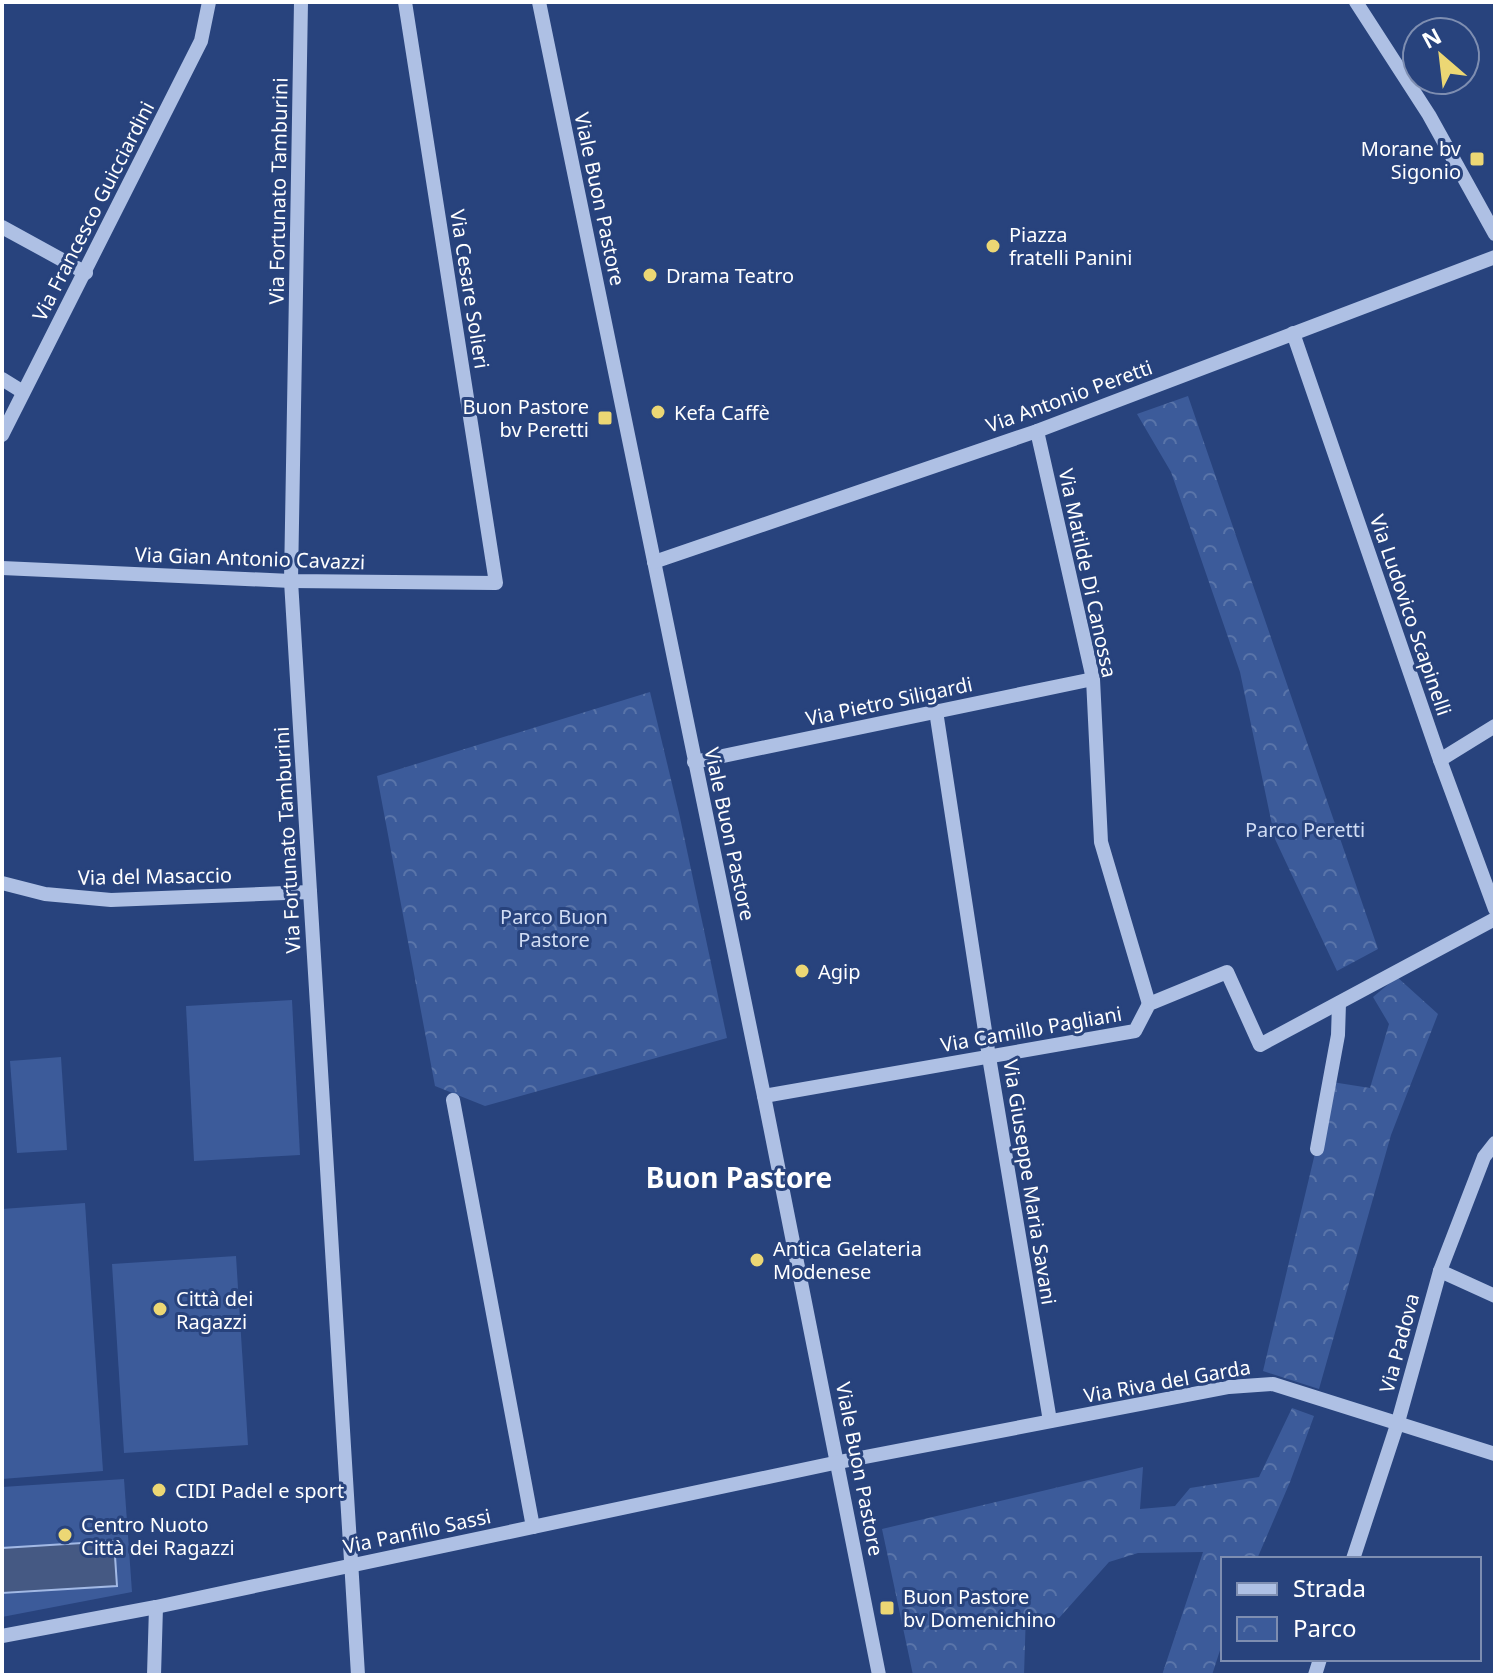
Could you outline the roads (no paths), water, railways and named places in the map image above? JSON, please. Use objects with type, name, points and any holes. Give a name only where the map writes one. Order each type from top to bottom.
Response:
[{"type":"street","name":"Via Francesco Guicciardini","points":[[2,435],[201,41],[209,2]]},
{"type":"street","name":"Via Fortunato Tamburini","points":[[301,2],[291,581],[358,1675]]},
{"type":"street","name":"Via Cesare Solieri","points":[[405,2],[496,583]]},
{"type":"street","name":"Viale Buon Pastore","points":[[539,2],[839,1462],[879,1675]]},
{"type":"street","points":[[1356,2],[1429,115],[1495,234]]},
{"type":"street","points":[[2,227],[86,273]]},
{"type":"street","name":"Via Antonio Peretti","points":[[654,562],[1037,431],[1495,257]]},
{"type":"street","name":"Via Ludovico Scapinelli","points":[[1293,333],[1440,760],[1495,909]]},
{"type":"street","points":[[2,379],[23,392]]},
{"type":"street","name":"Via Matilde Di Canossa","points":[[1037,431],[1093,679],[1101,842],[1149,1004]]},
{"type":"street","name":"Via Gian Antonio Cavazzi","points":[[2,568],[291,581],[496,583]]},
{"type":"street","name":"Via Pietro Siligardi","points":[[694,762],[1093,679]]},
{"type":"street","name":"Via Giuseppe Maria Savani","points":[[936,711],[989,1057],[1050,1421]]},
{"type":"street","points":[[1440,760],[1495,726]]},
{"type":"street","name":"Via del Masaccio","points":[[2,883],[45,894],[111,900],[310,892]]},
{"type":"street","name":"Via Camillo Pagliani","points":[[764,1096],[1135,1031],[1149,1004],[1227,972],[1260,1045],[1495,919]]},
{"type":"street","points":[[1317,1149],[1338,1035],[1339,1003]]},
{"type":"street","points":[[453,1100],[533,1527]]},
{"type":"street","name":"Via Padova","points":[[1354,1557],[1398,1422],[1440,1271],[1484,1157],[1495,1143]]},
{"type":"street","points":[[1440,1271],[1495,1296]]},
{"type":"street","name":"Via Riva del Garda","points":[[839,1462],[1229,1387],[1273,1384],[1495,1454]]},
{"type":"street","name":"Via Panfilo Sassi","points":[[2,1636],[156,1607],[839,1462]]},
{"type":"street","points":[[154,1675],[156,1607]]},
{"type":"place","name":"Morane bv Sigonio","points":[[1477,159]]},
{"type":"place","name":"Piazza fratelli Panini","points":[[993,246]]},
{"type":"place","name":"Drama Teatro","points":[[650,275]]},
{"type":"place","name":"Kefa Caffè","points":[[658,412]]},
{"type":"place","name":"Buon Pastore bv Peretti","points":[[605,418]]},
{"type":"place","name":"Agip","points":[[802,971]]},
{"type":"place","name":"Antica Gelateria Modenese","points":[[757,1260]]},
{"type":"place","name":"Città dei Ragazzi","points":[[160,1309]]},
{"type":"place","name":"CIDI Padel e sport","points":[[159,1490]]},
{"type":"place","name":"Centro Nuoto Città dei Ragazzi","points":[[65,1535]]},
{"type":"place","name":"Buon Pastore bv Domenichino","points":[[887,1608]]},
{"type":"district","name":"Buon Pastore","points":[[739,1177]]},
{"type":"park label","name":"Parco Peretti","points":[[1305,829]]},
{"type":"park label","name":"Parco Buon Pastore","points":[[554,928]]}]
